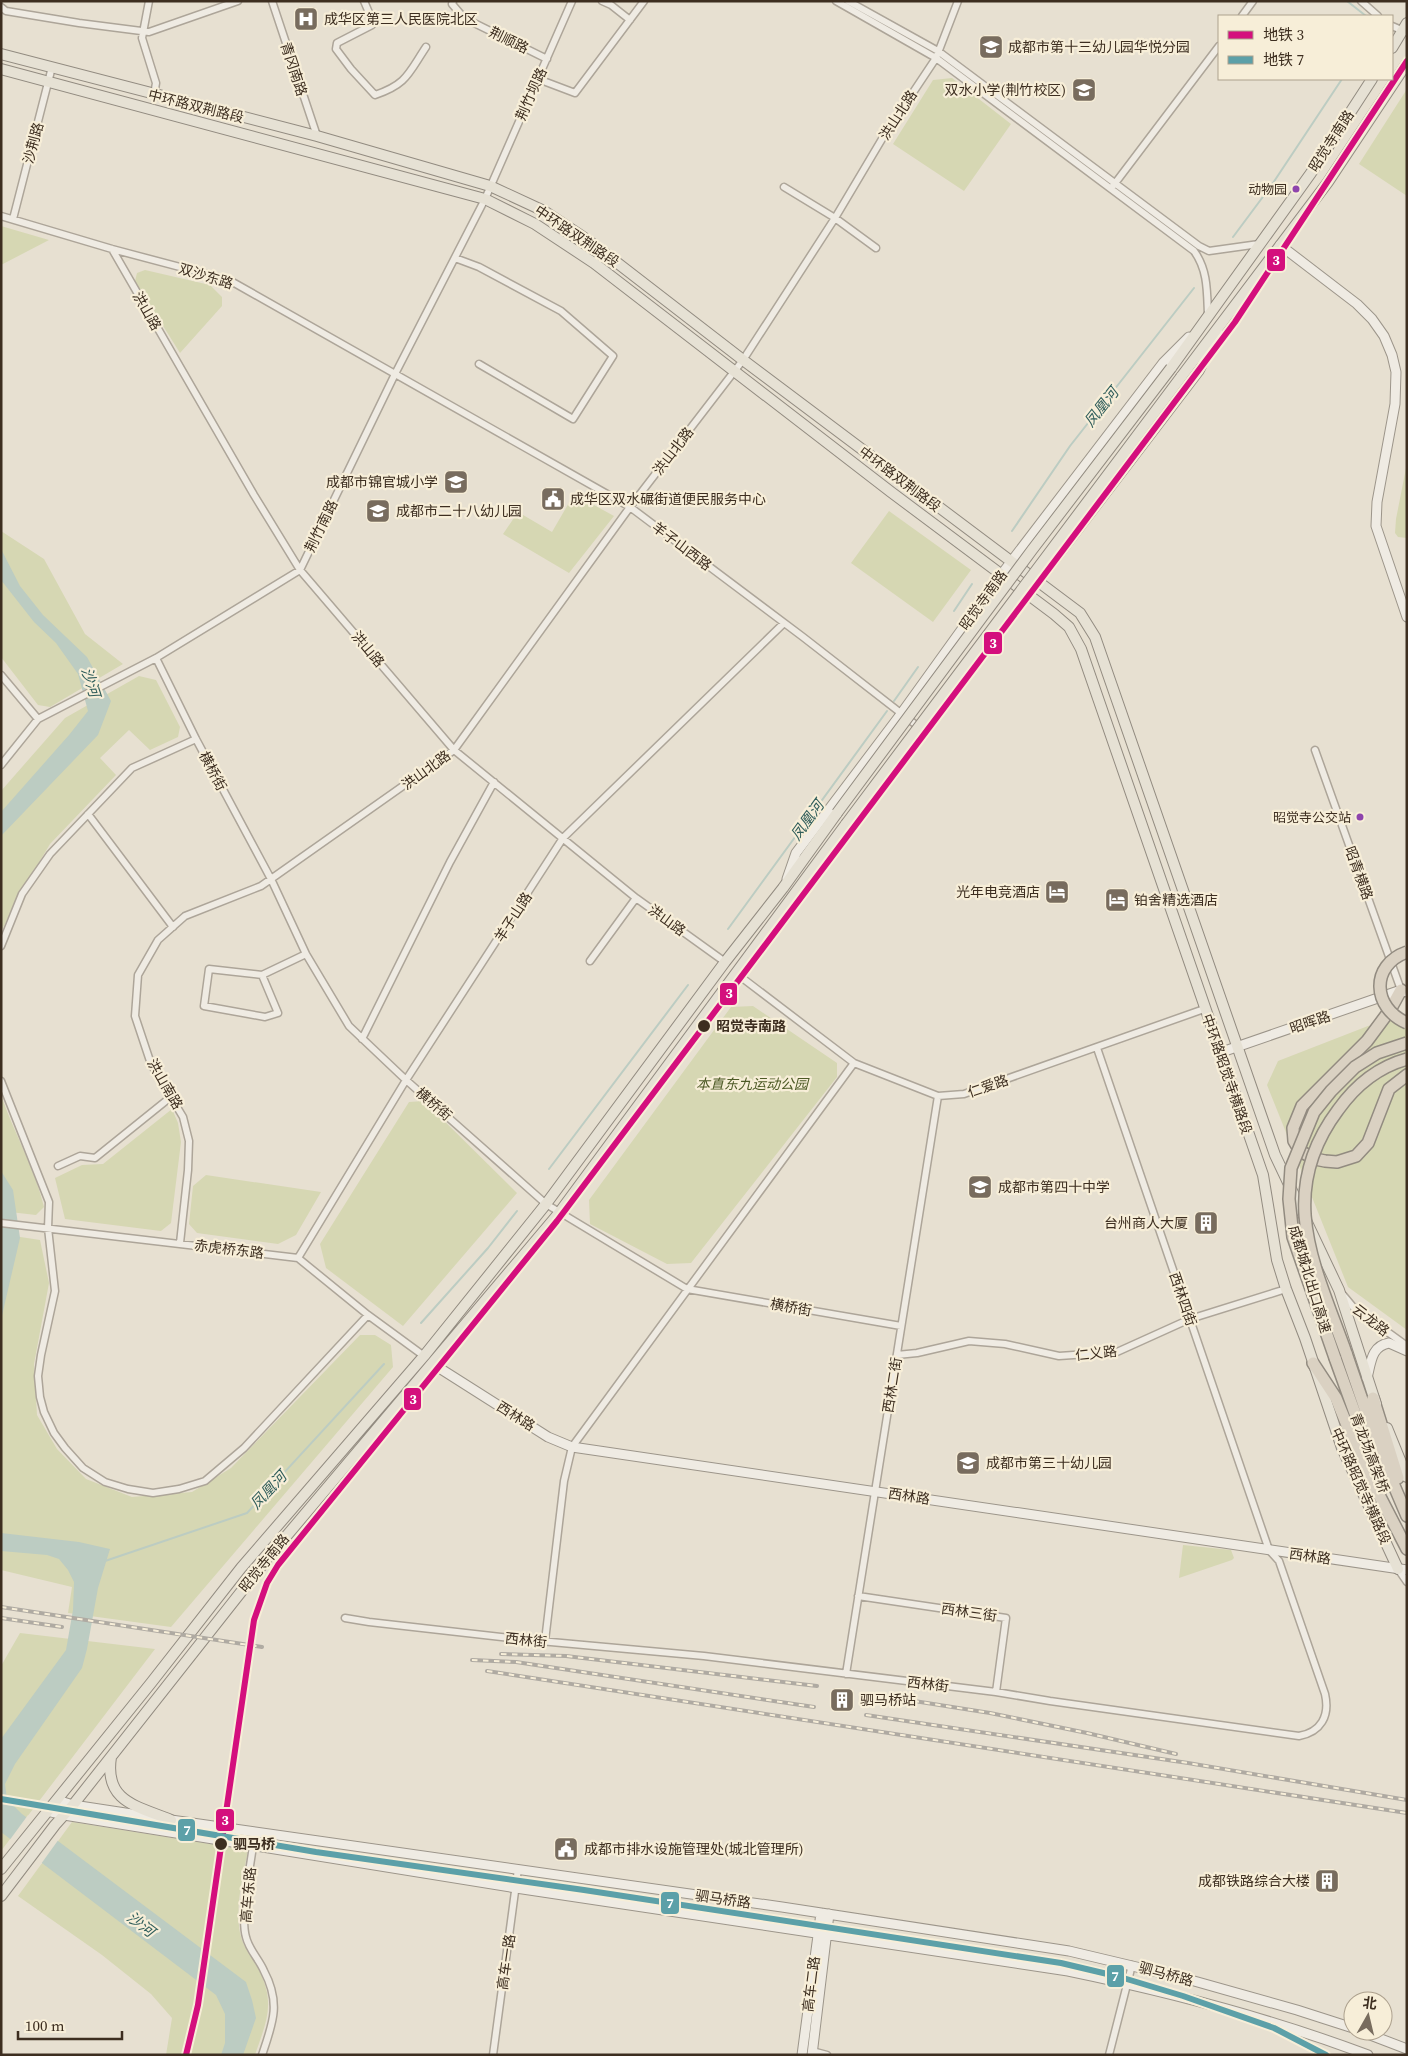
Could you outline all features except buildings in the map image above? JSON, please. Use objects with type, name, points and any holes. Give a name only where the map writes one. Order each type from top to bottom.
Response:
[{"type":"highway","points":[[1407,952],[1390,960],[1384,968],[1380,992],[1386,1006],[1398,1019],[1407,1023]]},
{"type":"highway","points":[[1404,991],[1367,1041],[1302,1106],[1293,1128],[1294,1141],[1300,1151],[1314,1159],[1337,1162],[1356,1156],[1363,1150],[1389,1089],[1407,1075]]},
{"type":"highway","name":"成都城北出口高速","points":[[1335,1358],[1294,1237],[1288,1199],[1290,1168],[1314,1112],[1331,1091],[1355,1067],[1377,1053],[1407,1043]]},
{"type":"highway","name":"成都城北出口高速","points":[[1346,1353],[1305,1229],[1304,1201],[1309,1163],[1321,1135],[1350,1093],[1372,1075],[1407,1059]]},
{"type":"highway","name":"青龙场高架桥","points":[[1346,1353],[1382,1455],[1407,1516]]},
{"type":"highway","name":"青龙场高架桥","points":[[1335,1358],[1371,1459],[1407,1549]]},
{"type":"highway","points":[[1313,1363],[1336,1398],[1361,1460],[1407,1549]]},
{"type":"highway","points":[[1373,1398],[1407,1506]]},
{"type":"main road","points":[[1393,47],[1405,29]]},
{"type":"main road","name":"中环路双荆路段","points":[[1,54],[316,136],[490,186],[544,211],[590,241],[743,360],[1038,581]]},
{"type":"main road","name":"昭觉寺南路","points":[[1,1896],[55,1825],[73,1806],[267,1559],[559,1213],[846,824],[1181,377],[1222,326],[1328,182],[1407,63]]},
{"type":"main road","name":"中环路双荆路段","points":[[1,69],[484,199],[535,224],[594,263],[1028,594]]},
{"type":"main road","name":"昭觉寺南路","points":[[3,1867],[151,1683],[240,1568],[424,1356],[546,1204],[725,962],[783,888],[1032,550],[1171,368],[1311,173],[1371,80]]},
{"type":"main road","name":"中环路昭觉寺横路段","points":[[1038,581],[1080,614],[1095,637],[1275,1156],[1339,1290],[1373,1398],[1407,1477]]},
{"type":"main road","name":"中环路昭觉寺横路段","points":[[1028,594],[1069,627],[1081,648],[1219,1053],[1263,1175],[1277,1260],[1286,1289],[1342,1448],[1402,1569]]},
{"type":"main road","points":[[111,1757],[110,1779],[114,1790],[120,1797],[136,1806],[171,1820]]},
{"type":"street","points":[[149,1],[142,38],[156,83],[154,95]]},
{"type":"street","points":[[1,7],[6,11],[149,32],[238,1]]},
{"type":"street","name":"青冈南路","points":[[272,1],[316,136]]},
{"type":"street","points":[[364,1],[372,25],[337,43],[336,50],[375,95],[391,90],[403,82],[426,47]]},
{"type":"street","name":"荆顺路","points":[[453,1],[452,4],[464,18],[547,59]]},
{"type":"street","name":"荆竹坝路","points":[[490,186],[572,1]]},
{"type":"street","points":[[602,1],[611,5],[630,20]]},
{"type":"street","points":[[538,79],[575,93],[644,1]]},
{"type":"street","points":[[836,1],[937,55]]},
{"type":"street","points":[[848,1],[937,55],[1113,186],[1199,246],[1208,251],[1259,244]]},
{"type":"street","name":"洪山北路","points":[[271,879],[454,750],[630,507],[743,360],[937,55],[958,1]]},
{"type":"street","points":[[1243,15],[1253,1]]},
{"type":"street","points":[[1361,1],[1377,15]]},
{"type":"street","points":[[1113,186],[1218,47]]},
{"type":"street","name":"沙荆路","points":[[13,219],[52,67]]},
{"type":"street","name":"荆竹南路","points":[[38,719],[156,658],[300,570],[395,374],[490,186]]},
{"type":"street","points":[[1113,186],[1194,251],[1203,263],[1208,315]]},
{"type":"street","points":[[784,187],[835,218],[876,248]]},
{"type":"street","name":"双沙东路","points":[[1,216],[112,249],[230,280],[395,374]]},
{"type":"street","points":[[1280,245],[1357,304],[1372,318],[1384,336],[1392,355],[1396,372],[1395,404],[1376,518],[1378,533],[1407,617]]},
{"type":"street","name":"洪山路","points":[[112,249],[254,495],[300,570],[454,750],[636,898],[725,962]]},
{"type":"street","points":[[455,258],[479,267],[561,311],[613,356],[573,419],[479,364]]},
{"type":"street","name":"昭觉寺南路","points":[[783,888],[796,853],[901,714],[1001,575],[1163,364],[1202,325]]},
{"type":"street","name":"昭觉寺南路","points":[[793,896],[817,871],[925,732],[1199,371],[1222,326]]},
{"type":"street","name":"羊子山西路","points":[[395,374],[630,507],[925,732]]},
{"type":"street","name":"羊子山路","points":[[298,1258],[406,1080],[563,838],[784,623]]},
{"type":"street","name":"横桥街","points":[[156,658],[196,739],[271,879],[306,954],[349,1026],[406,1080],[546,1204],[686,1289],[901,1326]]},
{"type":"street","points":[[1,675],[38,719],[1,765]]},
{"type":"street","points":[[1,946],[22,894],[50,854],[132,768],[196,739]]},
{"type":"street","name":"昭青横路","points":[[1315,750],[1404,991]]},
{"type":"street","points":[[362,1039],[450,862],[494,782]]},
{"type":"street","points":[[88,814],[173,927]]},
{"type":"street","name":"洪山南路","points":[[180,1243],[188,1170],[189,1141],[183,1117],[151,1064],[135,1016],[138,975],[158,940],[185,916],[260,886],[271,879]]},
{"type":"street","points":[[590,961],[636,898]]},
{"type":"street","points":[[262,975],[278,1013],[265,1018],[204,1006],[209,969],[262,975],[306,954]]},
{"type":"street","name":"仁爱路","points":[[737,974],[854,1063],[938,1096],[964,1094],[1097,1048],[1204,1008]]},
{"type":"street","name":"昭晖路","points":[[1219,1053],[1404,991]]},
{"type":"street","name":"西林四街","points":[[1097,1048],[1270,1550]]},
{"type":"street","points":[[545,1642],[564,1481],[572,1447],[686,1289],[854,1063]]},
{"type":"street","points":[[1,1081],[49,1202],[48,1228],[55,1291],[38,1376],[40,1398],[54,1433],[83,1468],[105,1482],[128,1490],[153,1493],[179,1489],[205,1481],[244,1448],[368,1315]]},
{"type":"street","points":[[58,1166],[80,1156],[94,1158],[172,1096]]},
{"type":"street","name":"西林二街","points":[[846,1674],[938,1096]]},
{"type":"street","name":"赤虎桥东路","points":[[1,1223],[298,1258]]},
{"type":"street","points":[[298,1258],[368,1315],[424,1356]]},
{"type":"street","name":"仁义路","points":[[897,1355],[917,1353],[969,1342],[1005,1344],[1059,1356],[1117,1352],[1190,1319],[1286,1289]]},
{"type":"street","name":"云龙路","points":[[1339,1290],[1353,1308],[1407,1346]]},
{"type":"street","points":[[1367,1378],[1374,1352],[1379,1346],[1389,1343],[1407,1351]]},
{"type":"street","name":"西林路","points":[[433,1364],[548,1437],[572,1447],[1402,1569]]},
{"type":"street","name":"西林街","points":[[345,1618],[545,1642],[704,1656],[996,1692],[1290,1735],[1310,1734],[1319,1727],[1327,1713],[1327,1702],[1279,1561],[1270,1550]]},
{"type":"street","points":[[1402,1569],[1407,1582]]},
{"type":"street","name":"西林三街","points":[[858,1596],[1006,1618],[996,1692]]},
{"type":"street","name":"驷马桥路","points":[[56,1800],[73,1806],[518,1869],[1069,1951],[1132,1965],[1297,2010],[1343,2025]]},
{"type":"street","name":"驷马桥路","points":[[44,1815],[64,1816],[516,1888],[1068,1971],[1228,2008],[1368,2055]]},
{"type":"street","name":"高车东路","points":[[253,1846],[246,1895],[246,1937],[265,1971],[275,2006],[270,2031],[262,2055]]},
{"type":"street","name":"高车一路","points":[[493,2055],[518,1869]]},
{"type":"street","name":"高车二路","points":[[802,2055],[818,1932],[825,1914]]},
{"type":"street","name":"高车二路","points":[[812,2053],[828,1935],[825,1914]]},
{"type":"street","points":[[1109,2055],[1129,1984],[1132,1965]]},
{"type":"street","points":[[1386,2041],[1407,2049]]},
{"type":"street","points":[[812,2053],[827,2055]]},
{"type":"green space","points":[[952,78],[1011,124],[964,191],[893,144],[933,80]]},
{"type":"green space","points":[[1407,89],[1407,196],[1359,164]]},
{"type":"green space","points":[[1,226],[49,240],[1,265]]},
{"type":"green space","points":[[145,270],[210,285],[222,297],[222,306],[180,353],[135,281],[137,273]]},
{"type":"green space","points":[[1407,463],[1407,538],[1398,537],[1395,533]]},
{"type":"green space","points":[[574,494],[614,516],[569,573],[503,534],[518,512],[552,532]]},
{"type":"green space","points":[[889,511],[971,570],[933,622],[851,563]]},
{"type":"green space","points":[[1,531],[44,559],[85,634],[123,664],[50,707],[38,705],[1,657]]},
{"type":"green space","points":[[139,676],[156,680],[180,727],[178,737],[150,750],[129,730],[100,758],[116,775],[50,844],[16,901],[1,932],[1,791],[65,718]]},
{"type":"green space","name":"本直东九运动公园","points":[[753,1006],[837,1063],[837,1077],[691,1263],[667,1264],[590,1224],[589,1200],[731,1007]]},
{"type":"green space","points":[[1407,1017],[1407,1330],[1348,1287],[1267,1085],[1278,1061],[1368,1026]]},
{"type":"green space","points":[[1,1095],[40,1193],[44,1207],[36,1215],[1,1211]]},
{"type":"green space","points":[[424,1101],[517,1193],[403,1326],[326,1268],[320,1244],[409,1102]]},
{"type":"green space","points":[[172,1109],[178,1123],[181,1142],[171,1223],[161,1231],[65,1219],[55,1178],[82,1165],[103,1164]]},
{"type":"green space","points":[[206,1175],[321,1192],[296,1235],[278,1244],[197,1233],[189,1224],[193,1186]]},
{"type":"green space","points":[[1,1234],[40,1240],[49,1283],[34,1364],[37,1415],[57,1449],[86,1479],[132,1497],[192,1492],[231,1468],[360,1335],[375,1335],[391,1345],[393,1367],[171,1627],[68,1613],[72,1587],[1,1570]]},
{"type":"green space","points":[[1183,1545],[1231,1550],[1234,1558],[1179,1578]]},
{"type":"green space","points":[[20,1633],[155,1649],[1,1851],[1,1666]]},
{"type":"green space","points":[[72,1822],[248,1850],[238,1912],[240,1933],[243,1943],[264,1982],[268,2003],[266,2023],[255,2055],[166,2055],[172,2018],[151,1994],[102,1955],[18,1896]]},
{"type":"water","name":"沙河","points":[[1,549],[20,586],[43,615],[87,657],[111,701],[98,735],[1,836],[1,812],[88,711],[78,674],[56,643],[34,622],[1,580]]},
{"type":"water","points":[[1,1171],[13,1190],[20,1238],[1,1320]]},
{"type":"water","name":"沙河","points":[[1,1533],[79,1542],[110,1549],[98,1588],[82,1668],[15,1764],[5,1784],[7,1799],[22,1814],[246,1982],[256,2018],[243,2055],[221,2055],[225,2043],[225,2014],[216,1995],[1,1832],[1,1739],[66,1650],[73,1610],[74,1582],[68,1570],[59,1559],[47,1555],[1,1551]]},
{"type":"pier","points":[[28,1815],[59,1839],[41,1864],[9,1841]]},
{"type":"waterway","name":"凤凰河","points":[[1347,1],[1365,15]]},
{"type":"waterway","name":"凤凰河","points":[[1233,237],[1271,186],[1341,80]]},
{"type":"waterway","name":"凤凰河","points":[[1012,531],[1070,446],[1194,288]]},
{"type":"waterway","name":"凤凰河","points":[[954,611],[972,584]]},
{"type":"waterway","name":"凤凰河","points":[[894,701],[918,667]]},
{"type":"waterway","name":"凤凰河","points":[[728,929],[887,711]]},
{"type":"waterway","name":"凤凰河","points":[[549,1169],[688,985]]},
{"type":"waterway","name":"凤凰河","points":[[421,1323],[488,1248],[517,1211]]},
{"type":"waterway","name":"凤凰河","points":[[105,1561],[247,1513],[384,1364]]},
{"type":"railway","points":[[1,1607],[262,1647]]},
{"type":"railway","points":[[1,1618],[62,1627]]},
{"type":"railway","points":[[501,1654],[566,1656],[817,1686]]},
{"type":"railway","points":[[472,1660],[516,1662],[814,1707]]},
{"type":"railway","points":[[487,1671],[1407,1813]]},
{"type":"railway","points":[[870,1694],[990,1713],[1176,1754]]},
{"type":"railway","points":[[866,1715],[1188,1763],[1407,1800]]},
{"type":"metro line","name":"3","points":[[186,2055],[198,2005],[254,1620],[267,1583],[278,1565],[557,1221],[1235,322],[1407,61]]},
{"type":"metro line","name":"7","points":[[1,1799],[316,1852],[584,1890],[1061,1963],[1120,1977],[1183,1996],[1274,2028],[1326,2055]]},
{"type":"place","name":"成华区第三人民医院北区","points":[[306,19]]},
{"type":"place","name":"成都市第十三幼儿园华悦分园","points":[[991,47]]},
{"type":"place","name":"双水小学(荆竹校区)","points":[[1084,90]]},
{"type":"place","name":"动物园","points":[[1296,189]]},
{"type":"place","name":"成都市锦官城小学","points":[[456,482]]},
{"type":"place","name":"成华区双水碾街道便民服务中心","points":[[553,499]]},
{"type":"place","name":"成都市二十八幼儿园","points":[[378,511]]},
{"type":"place","name":"昭觉寺公交站","points":[[1360,817]]},
{"type":"place","name":"光年电竞酒店","points":[[1057,892]]},
{"type":"place","name":"铂舍精选酒店","points":[[1117,900]]},
{"type":"place","name":"昭觉寺南路","points":[[704,1026]]},
{"type":"place","name":"成都市第四十中学","points":[[980,1187]]},
{"type":"place","name":"台州商人大厦","points":[[1206,1223]]},
{"type":"place","name":"成都市第三十幼儿园","points":[[968,1463]]},
{"type":"place","name":"驷马桥站","points":[[842,1700]]},
{"type":"place","name":"驷马桥","points":[[221,1844]]},
{"type":"place","name":"成都市排水设施管理处(城北管理所)","points":[[566,1849]]},
{"type":"place","name":"成都铁路综合大楼","points":[[1327,1881]]}]
